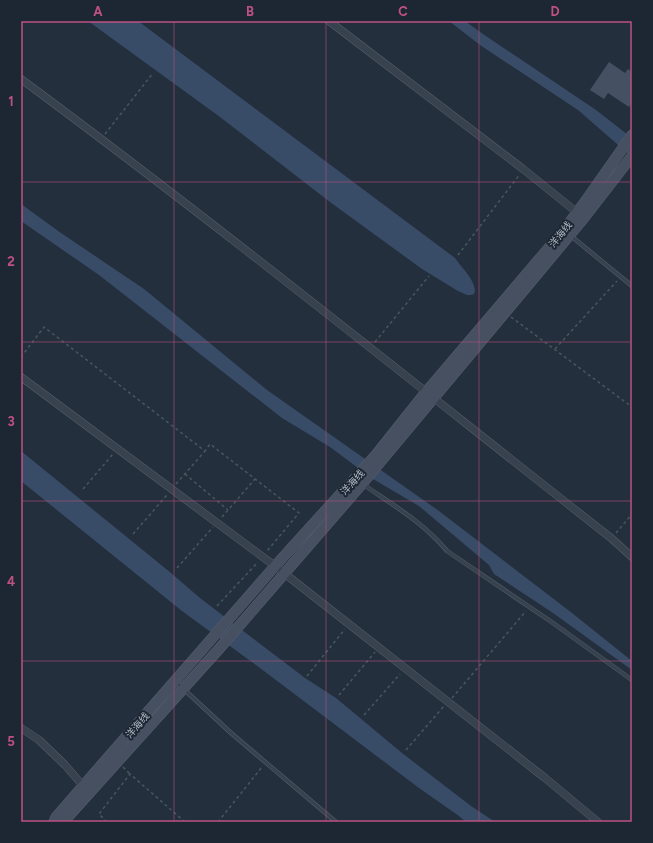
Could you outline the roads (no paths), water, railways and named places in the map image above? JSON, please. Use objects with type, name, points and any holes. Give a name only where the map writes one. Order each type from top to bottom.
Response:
[{"type":"main road","name":"洋海线","points":[[429,395],[505,312],[567,233],[632,135]]},
{"type":"main road","name":"洋海线","points":[[580,215],[624,167],[632,156]]},
{"type":"main road","name":"洋海线","points":[[86,789],[183,689],[250,614],[429,395],[567,233]]},
{"type":"main road","name":"洋海线","points":[[61,820],[175,681],[238,608],[275,566],[360,479]]},
{"type":"street","points":[[329,21],[580,215]]},
{"type":"street","points":[[21,79],[101,139],[370,348],[611,538],[632,557]]},
{"type":"street","points":[[21,377],[117,450],[275,566],[545,778],[598,822]]},
{"type":"street","points":[[21,728],[39,740],[86,789]]},
{"type":"lane","points":[[567,233],[632,286]]},
{"type":"lane","points":[[360,479],[435,537],[446,551],[529,607],[632,680]]},
{"type":"lane","points":[[175,681],[336,822]]},
{"type":"water","points":[[88,21],[138,21],[455,258],[472,281],[475,290],[474,294],[467,295],[458,291],[422,269],[330,202],[220,117]]},
{"type":"water","points":[[449,21],[465,21],[596,110],[632,138],[632,157],[578,110],[480,45]]},
{"type":"water","points":[[21,204],[144,289],[267,390],[439,511],[632,661],[632,670],[553,613],[494,574],[489,565],[419,506],[373,479],[330,447],[282,418],[99,275],[21,221]]},
{"type":"water","points":[[21,451],[200,598],[305,678],[336,698],[402,753],[471,806],[495,822],[466,822],[182,611],[21,481]]}]
